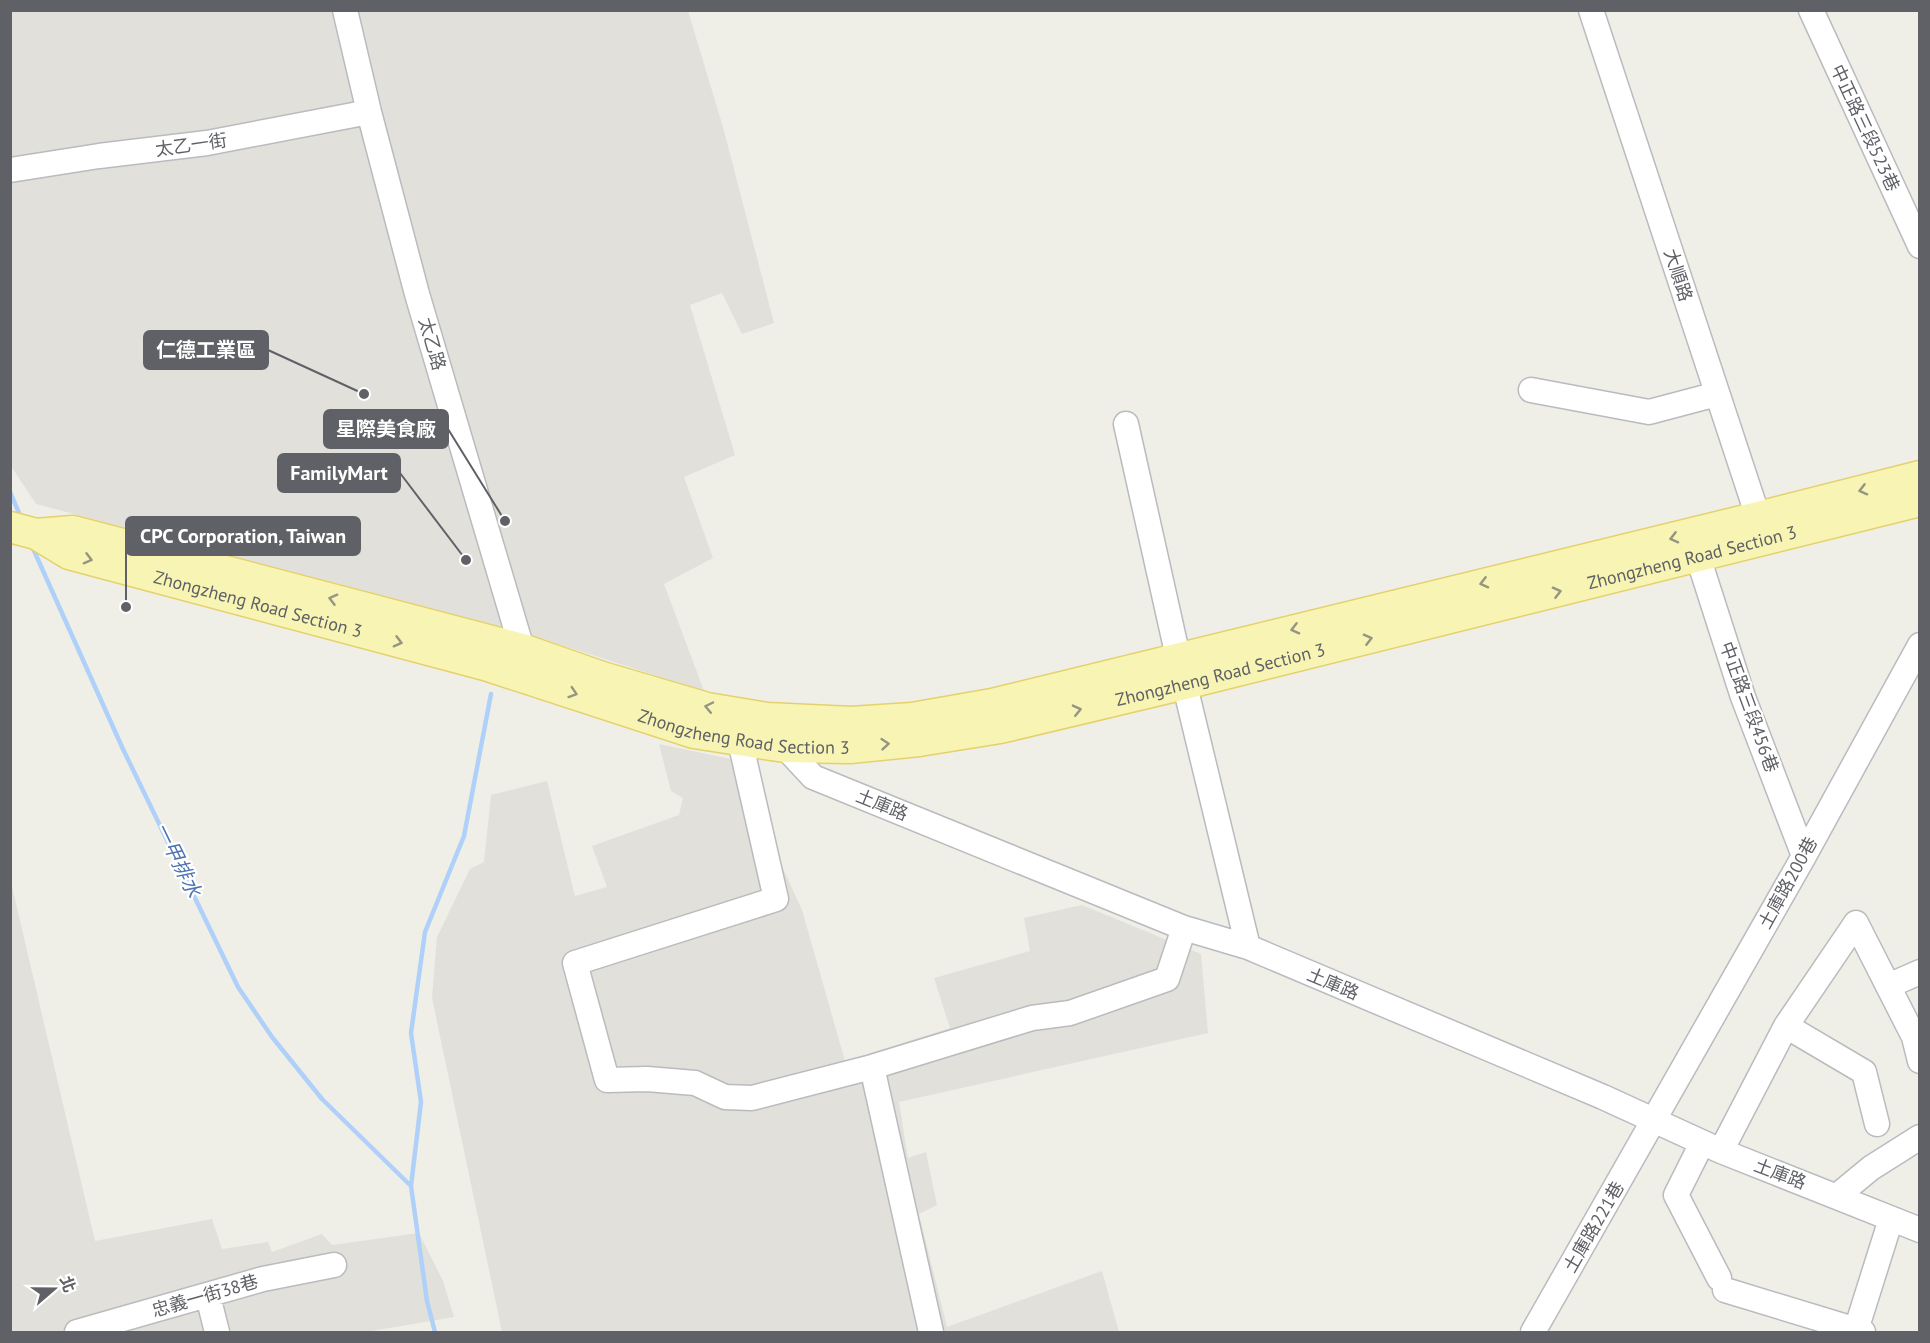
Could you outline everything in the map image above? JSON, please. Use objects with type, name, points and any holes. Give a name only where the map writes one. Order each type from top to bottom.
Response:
[{"type":"main road","name":"Zhongzheng Road Section 3","points":[[23,531],[69,554],[520,662],[602,677],[707,708],[767,718],[851,722],[912,718],[1182,671],[1698,557],[1762,529],[1920,476]]},
{"type":"main road","name":"Zhongzheng Road Section 3","points":[[520,662],[694,733],[785,747],[850,748],[930,739],[1000,728],[1182,671],[1762,529],[1920,501]]},
{"type":"street","name":"太乙路","points":[[345,10],[369,112],[417,294],[520,662]]},
{"type":"street","name":"大順路","points":[[1591,10],[1762,529]]},
{"type":"street","name":"中正路三段523巷","points":[[1811,10],[1920,246]]},
{"type":"street","name":"太乙一街","points":[[10,170],[99,156],[207,144],[369,112]]},
{"type":"street","points":[[1531,390],[1649,412],[1717,394]]},
{"type":"street","points":[[1126,424],[1248,947]]},
{"type":"street","name":"中正路三段456巷","points":[[1698,557],[1743,697],[1804,856]]},
{"type":"street","name":"土庫路200巷","points":[[1655,1121],[1920,645]]},
{"type":"street","name":"土庫路","points":[[767,718],[785,747],[813,777],[1184,928],[1248,947],[1711,1147],[1920,1230]]},
{"type":"street","points":[[740,741],[776,899],[575,963],[607,1080],[646,1079],[695,1083],[725,1097],[752,1098],[872,1067],[1032,1018],[1070,1013],[1167,979],[1184,928]]},
{"type":"street","points":[[1891,1219],[1860,1331],[1722,1284],[1676,1195],[1711,1147],[1786,1026],[1856,923],[1914,1037],[1920,1060]]},
{"type":"street","points":[[1888,986],[1920,972]]},
{"type":"street","points":[[1786,1026],[1864,1072],[1876,1124]]},
{"type":"street","points":[[872,1067],[931,1332]]},
{"type":"street","name":"土庫路221巷","points":[[1533,1332],[1655,1121]]},
{"type":"street","points":[[1837,1196],[1871,1168],[1920,1137]]},
{"type":"street","name":"忠義一街38巷","points":[[77,1332],[263,1280],[334,1265]]},
{"type":"street","points":[[208,1296],[217,1332]]},
{"type":"shaded area","points":[[10,11],[688,11],[723,127],[774,323],[742,334],[722,293],[690,305],[735,455],[684,477],[713,558],[664,584],[704,691],[518,631],[36,504],[11,466]]},
{"type":"shaded area","points":[[659,744],[745,762],[776,853],[802,910],[845,1061],[950,1028],[934,978],[1030,951],[1024,918],[1082,905],[1201,954],[1208,1033],[899,1102],[908,1158],[926,1152],[937,1205],[919,1214],[947,1327],[1102,1271],[1119,1332],[502,1332],[432,998],[437,937],[470,869],[484,862],[491,795],[547,781],[575,896],[607,887],[592,846],[679,815],[683,798],[671,791]]},
{"type":"shaded area","points":[[10,878],[95,1241],[212,1219],[222,1249],[268,1242],[272,1252],[322,1234],[332,1245],[419,1233],[443,1281],[454,1317],[366,1332],[11,1332]]},
{"type":"waterway","name":"一甲排水","points":[[10,492],[22,520]]},
{"type":"waterway","name":"一甲排水","points":[[31,544],[122,747],[238,987],[272,1037],[322,1099],[411,1186]]},
{"type":"waterway","name":"一甲排水","points":[[435,1332],[427,1301],[411,1186],[421,1102],[411,1033],[425,932],[464,836],[491,694]]},
{"type":"place","name":"仁德工業區","points":[[364,394]]},
{"type":"place","name":"星際美食廠","points":[[505,521]]},
{"type":"place","name":"FamilyMart","points":[[466,560]]},
{"type":"place","name":"CPC Corporation, Taiwan","points":[[126,607]]}]
